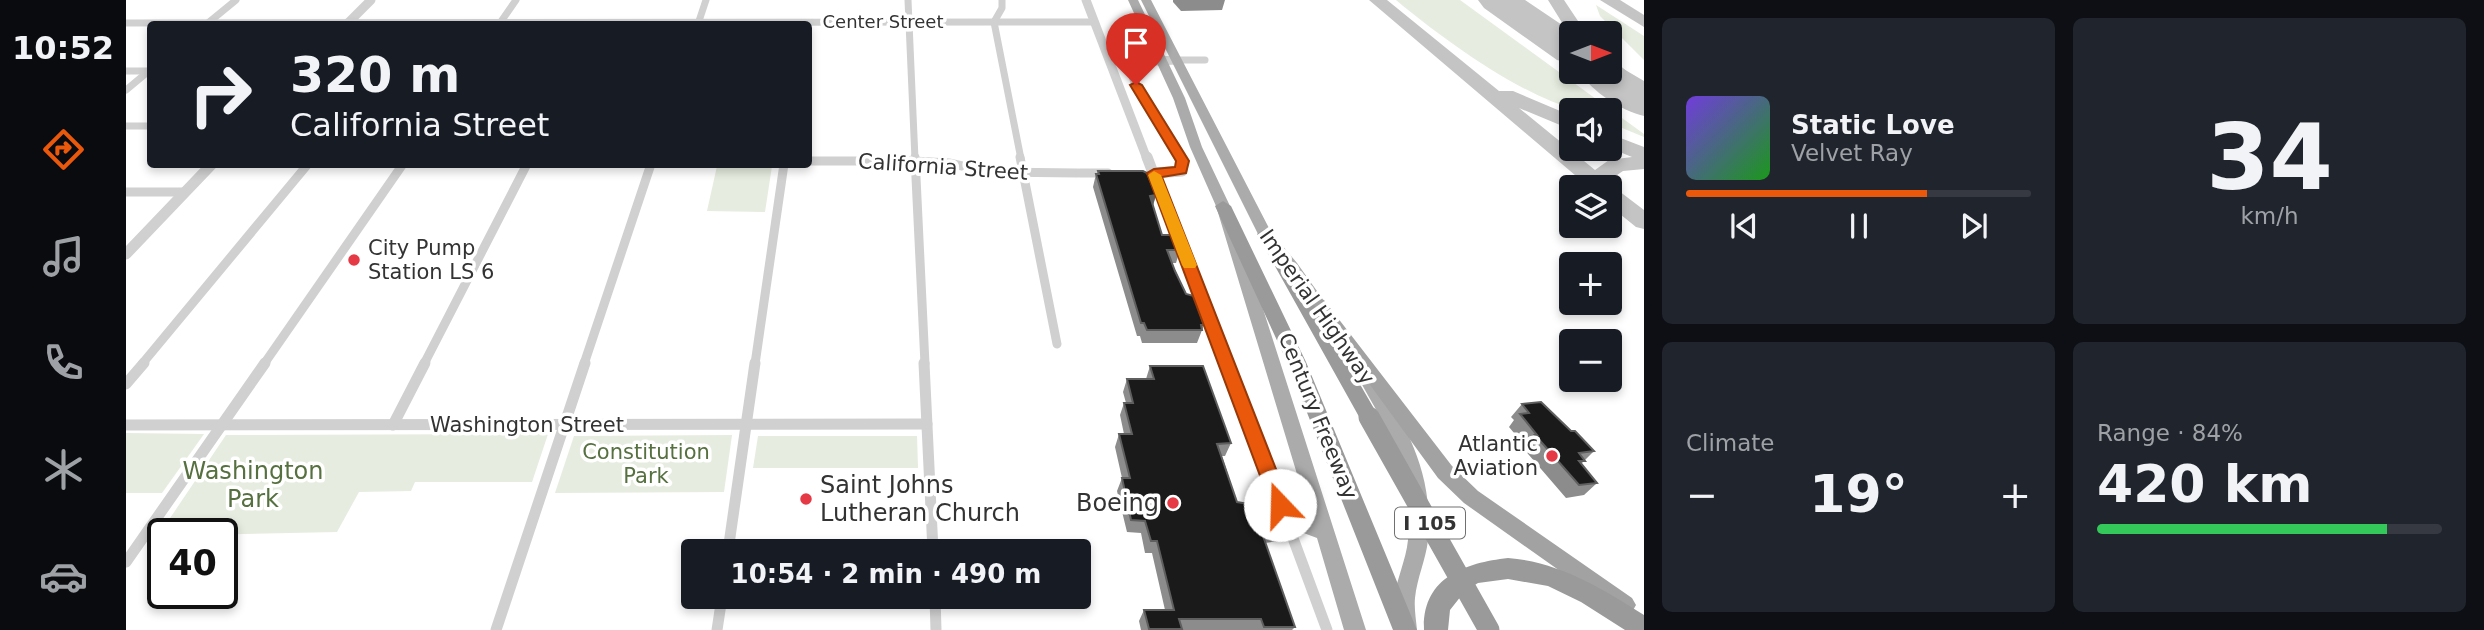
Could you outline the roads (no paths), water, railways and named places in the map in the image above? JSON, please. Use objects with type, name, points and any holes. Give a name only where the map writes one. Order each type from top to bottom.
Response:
[{"type":"highway","name":"Century Freeway","points":[[1223,206],[1300,368],[1406,630]]},
{"type":"highway","name":"Century Freeway","points":[[1265,234],[1308,315],[1489,630]]},
{"type":"highway","points":[[1319,304],[1445,472],[1471,497],[1644,619]]},
{"type":"highway","points":[[1436,630],[1435,617],[1443,596],[1461,579],[1492,570],[1516,568],[1565,582],[1644,629]]},
{"type":"main road","name":"Imperial Highway","points":[[1133,0],[1265,234],[1319,304],[1402,432],[1417,478],[1418,540],[1404,601],[1406,630]]},
{"type":"main road","name":"Imperial Highway","points":[[1146,0],[1223,206],[1355,630]]},
{"type":"main road","points":[[1287,522],[1302,523],[1323,532]]},
{"type":"street","points":[[210,21],[236,0]]},
{"type":"street","points":[[351,21],[371,0]]},
{"type":"street","points":[[501,21],[516,0]]},
{"type":"street","points":[[699,21],[706,0]]},
{"type":"street","points":[[908,0],[913,161],[932,539]]},
{"type":"street","points":[[1002,0],[1002,8],[994,22],[1057,344]]},
{"type":"street","points":[[1086,0],[1148,173],[1328,630]]},
{"type":"street","name":"Center Street","points":[[812,23],[1095,22]]},
{"type":"street","name":"Center Street","points":[[126,23],[147,23]]},
{"type":"street","points":[[1148,173],[1176,173],[1182,171],[1183,164],[1136,85],[1130,67],[1138,62],[1205,60]]},
{"type":"street","points":[[126,71],[147,70]]},
{"type":"street","points":[[126,90],[147,72]]},
{"type":"street","points":[[126,126],[147,126]]},
{"type":"street","name":"California Street","points":[[812,161],[949,163],[989,172],[1118,173]]},
{"type":"street","points":[[126,254],[208,168]]},
{"type":"street","points":[[126,384],[304,168]]},
{"type":"street","points":[[126,562],[400,168]]},
{"type":"street","points":[[393,425],[525,168]]},
{"type":"street","points":[[496,630],[650,168]]},
{"type":"street","points":[[730,539],[783,168]]},
{"type":"street","points":[[126,192],[186,192]]},
{"type":"street","name":"Washington Street","points":[[126,425],[927,424]]},
{"type":"street","points":[[717,630],[720,609]]},
{"type":"street","points":[[935,609],[936,630]]},
{"type":"place","name":"City Pump Station LS 6","points":[[354,260]]},
{"type":"place","name":"Atlantic Aviation","points":[[1552,456]]},
{"type":"place","name":"Saint Johns Lutheran Church","points":[[806,499]]},
{"type":"place","name":"Boeing","points":[[1173,503]]},
{"type":"park label","name":"Constitution Park","points":[[646,464]]},
{"type":"park label","name":"Washington Park","points":[[253,485]]}]
